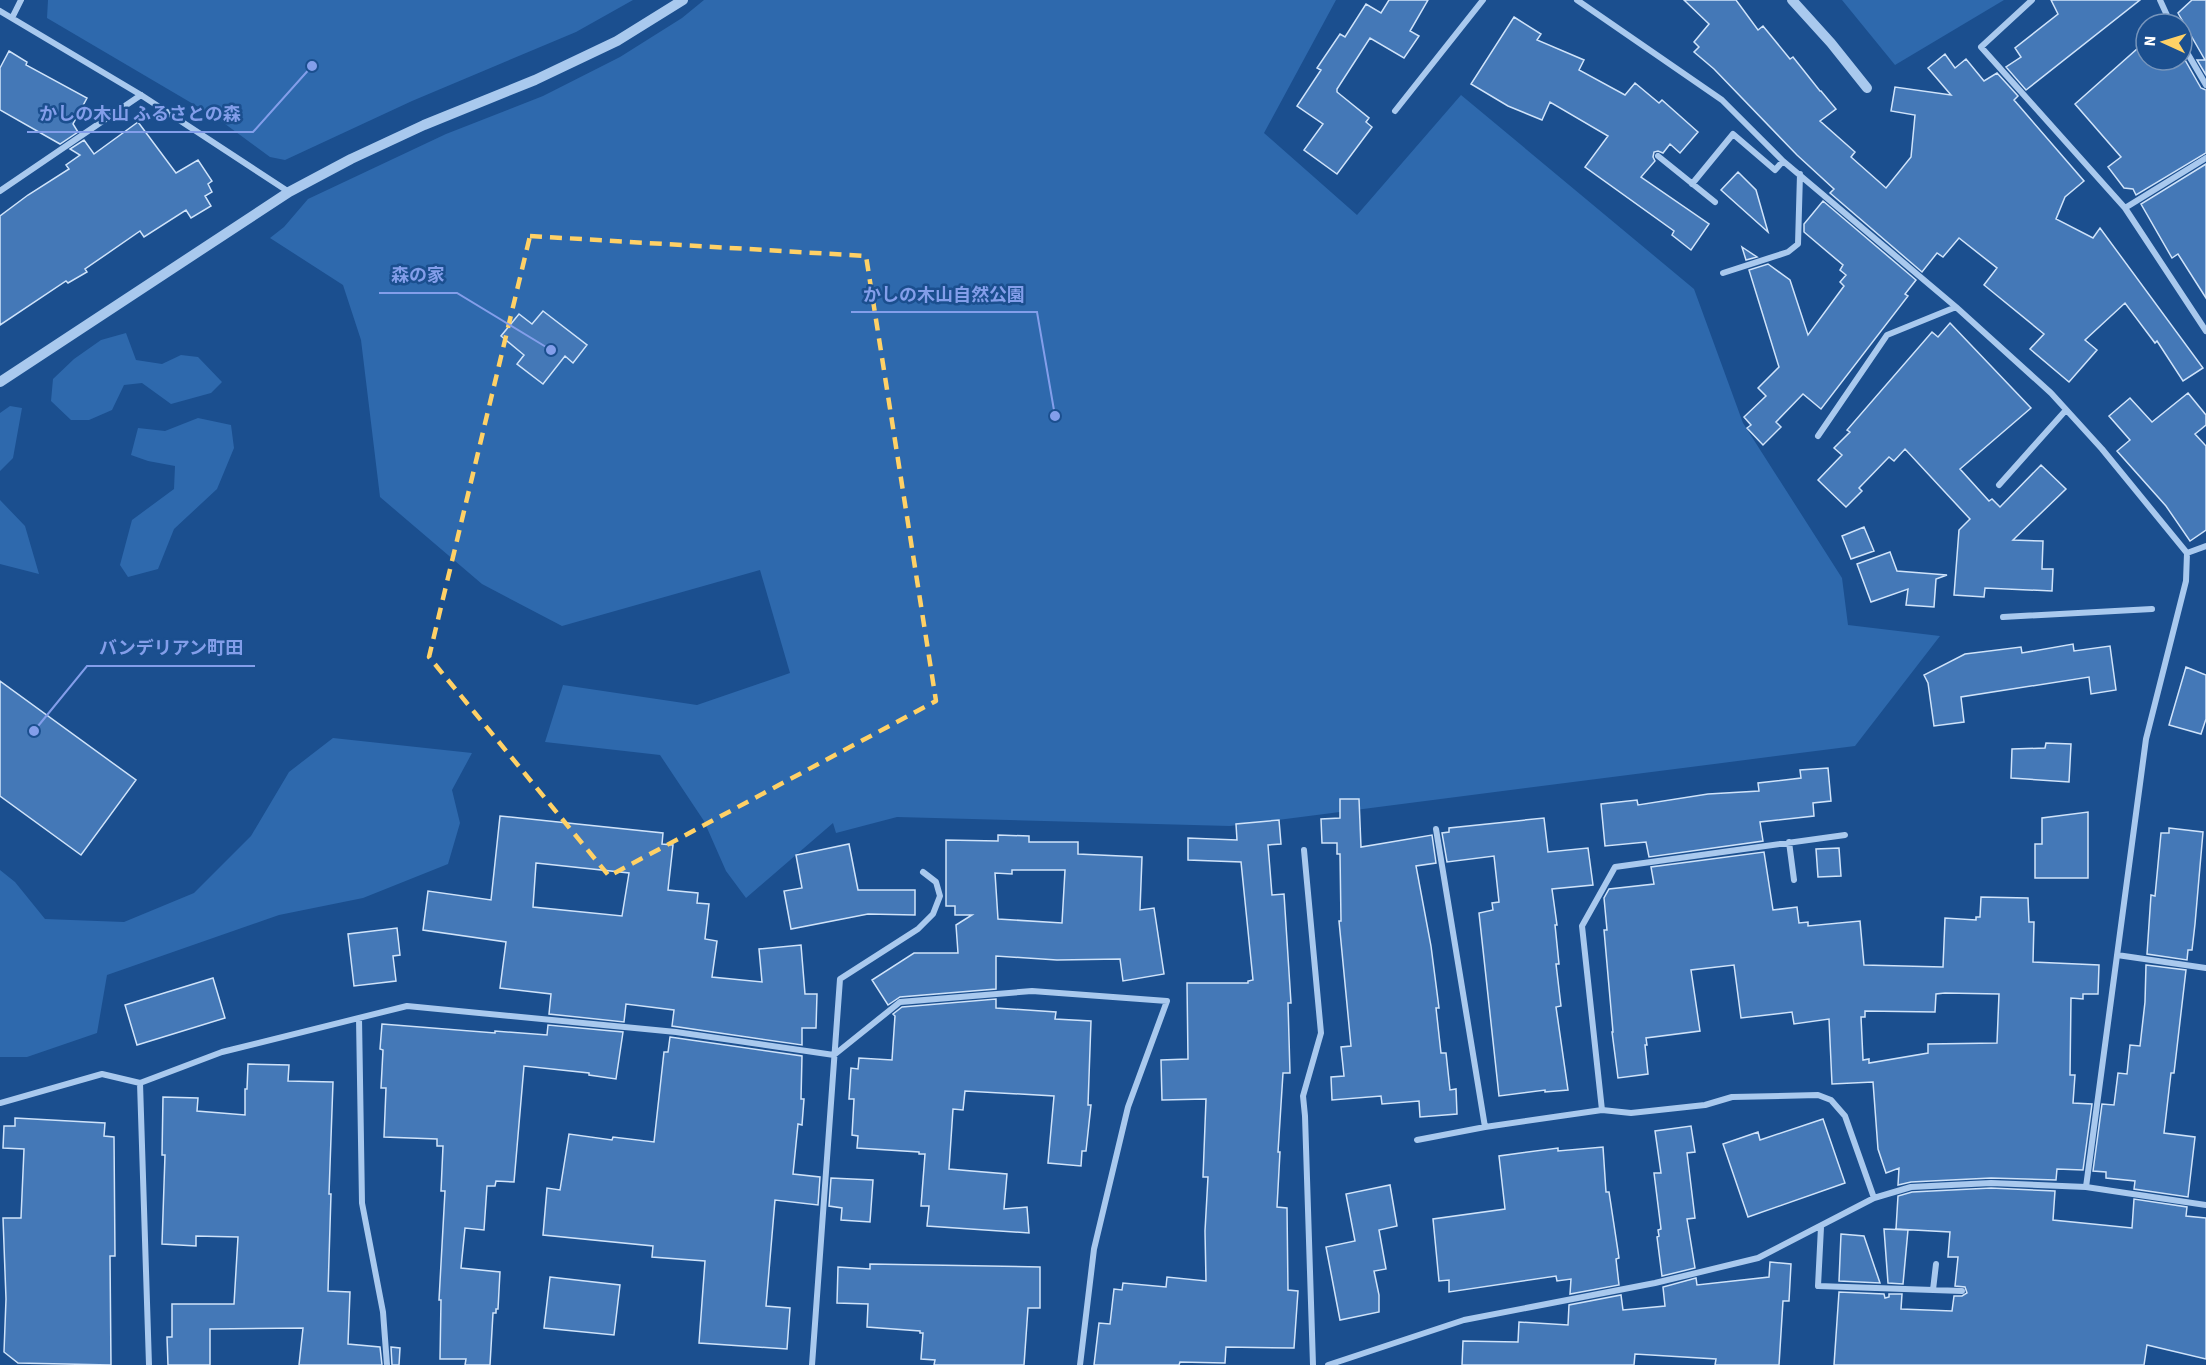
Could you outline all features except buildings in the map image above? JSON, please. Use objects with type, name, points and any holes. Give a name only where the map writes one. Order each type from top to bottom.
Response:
[{"type":"street","points":[[12,18],[21,0]]},
{"type":"street","points":[[0,382],[289,192],[424,125],[535,80],[617,41],[684,0]]},
{"type":"street","points":[[1395,111],[1484,0]]},
{"type":"street","points":[[1577,0],[1722,100],[1782,161],[1956,308],[2051,393],[2102,449],[2187,553],[2186,581],[2145,739],[2086,1187]]},
{"type":"street","points":[[1792,0],[1867,88]]},
{"type":"street","points":[[2032,0],[1981,47],[2125,208],[2206,331]]},
{"type":"street","points":[[0,10],[141,95],[289,192]]},
{"type":"street","points":[[2194,64],[2206,85]]},
{"type":"street","points":[[0,191],[141,95]]},
{"type":"street","points":[[1692,184],[1733,134],[1776,170],[1782,161]]},
{"type":"street","points":[[1658,156],[1715,202]]},
{"type":"street","points":[[2125,208],[2206,158]]},
{"type":"street","points":[[1723,273],[1788,252],[1798,244],[1800,174]]},
{"type":"street","points":[[1818,436],[1887,335],[1956,308]]},
{"type":"street","points":[[1999,485],[2066,410]]},
{"type":"street","points":[[2187,553],[2206,546]]},
{"type":"street","points":[[2003,617],[2152,609]]},
{"type":"street","points":[[1436,829],[1485,1127]]},
{"type":"street","points":[[1602,1110],[1582,926],[1615,867],[1845,835]]},
{"type":"street","points":[[1789,842],[1794,880]]},
{"type":"street","points":[[1304,850],[1321,1033],[1303,1096],[1313,1365]]},
{"type":"street","points":[[812,1365],[840,979],[918,929],[933,914],[940,896],[936,882],[923,872]]},
{"type":"street","points":[[2117,955],[2206,968]]},
{"type":"street","points":[[0,1103],[102,1074],[140,1083],[222,1052],[407,1006],[676,1032],[834,1055],[900,1002],[1032,991],[1167,1001],[1125,1118],[1094,1249],[1080,1365]]},
{"type":"street","points":[[359,1018],[362,1203],[383,1312],[387,1365]]},
{"type":"street","points":[[140,1083],[149,1365]]},
{"type":"street","points":[[1418,1140],[1485,1127],[1602,1110],[1631,1113],[1705,1105],[1732,1097],[1818,1095],[1831,1100],[1845,1116],[1874,1198]]},
{"type":"street","points":[[1328,1365],[1464,1320],[1655,1283],[1758,1258],[1874,1198],[1911,1187],[1991,1184],[2086,1187],[2206,1205]]},
{"type":"street","points":[[1821,1227],[1818,1286],[1962,1291]]},
{"type":"street","points":[[1933,1290],[1936,1264]]},
{"type":"highlighted area","points":[[530,236],[866,256],[936,701],[609,876],[429,657]]},
{"type":"shaded area","points":[[48,0],[633,0],[576,32],[412,101],[285,160],[270,157],[217,118],[47,18]]},
{"type":"shaded area","points":[[704,0],[1336,0],[1264,133],[1357,215],[1461,95],[1694,289],[1743,423],[1842,578],[1848,625],[1940,636],[1855,746],[1230,826],[897,817],[836,833],[833,823],[746,898],[726,871],[704,821],[660,755],[545,742],[563,685],[697,705],[790,673],[760,570],[562,626],[482,584],[380,497],[361,340],[343,285],[270,238],[284,227],[308,199],[446,134],[543,96],[620,57],[682,18]]},
{"type":"shaded area","points":[[1842,0],[2004,0],[1895,65]]},
{"type":"shaded area","points":[[126,333],[136,360],[162,364],[181,355],[198,357],[222,382],[211,393],[171,404],[142,383],[124,385],[112,410],[89,420],[71,420],[51,401],[53,379],[74,359],[101,340]]},
{"type":"shaded area","points":[[10,406],[22,408],[13,458],[0,471],[0,413]]},
{"type":"shaded area","points":[[198,418],[231,425],[234,448],[217,489],[174,529],[158,569],[128,577],[120,565],[132,520],[174,489],[175,466],[131,455],[138,428],[165,431]]},
{"type":"shaded area","points":[[0,500],[25,526],[39,574],[0,564]]},
{"type":"shaded area","points":[[333,738],[472,753],[452,790],[460,823],[448,864],[363,898],[279,915],[107,975],[97,1033],[27,1057],[0,1057],[0,870],[15,882],[45,919],[124,922],[194,893],[251,836],[289,772]]},
{"type":"place","name":"かしの木山 ふるさとの森","points":[[312,66]]},
{"type":"place","name":"森の家","points":[[551,350]]},
{"type":"place","name":"かしの木山自然公園","points":[[1055,416]]},
{"type":"place","name":"バンデリアン町田","points":[[34,731]]}]
